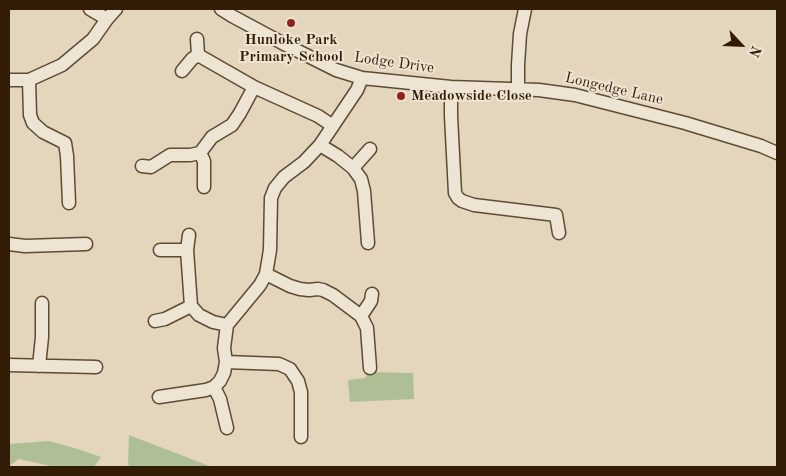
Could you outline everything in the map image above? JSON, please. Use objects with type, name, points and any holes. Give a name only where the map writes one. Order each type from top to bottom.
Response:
[{"type":"street","points":[[90,9],[106,19]]},
{"type":"street","points":[[9,80],[29,80],[62,65],[92,40],[106,19],[116,9]]},
{"type":"street","name":"Lodge Drive","points":[[221,9],[336,70],[362,78],[451,87],[518,89]]},
{"type":"street","points":[[518,89],[520,34],[525,9]]},
{"type":"street","points":[[197,39],[198,55]]},
{"type":"street","points":[[198,55],[254,87],[318,116],[333,126]]},
{"type":"street","points":[[182,71],[198,55]]},
{"type":"street","points":[[159,397],[206,390],[214,387],[220,381],[226,362],[224,348],[227,325],[260,285],[266,274],[270,250],[271,198],[275,188],[284,177],[304,162],[320,145],[357,90],[362,78]]},
{"type":"street","points":[[29,80],[30,115],[33,123],[42,132],[65,143],[69,203]]},
{"type":"street","points":[[142,166],[151,167],[170,155],[200,153],[212,137],[232,126],[254,87]]},
{"type":"street","points":[[451,87],[455,193],[458,198],[474,205],[556,215],[559,233]]},
{"type":"street","name":"Longedge Lane","points":[[518,89],[576,95],[685,123],[761,146],[777,153]]},
{"type":"street","points":[[320,145],[353,168],[361,179],[364,192],[368,243]]},
{"type":"street","points":[[353,168],[370,149]]},
{"type":"street","points":[[200,153],[204,161],[204,187]]},
{"type":"street","points":[[189,235],[187,250],[190,306],[199,315],[214,322],[227,325]]},
{"type":"street","points":[[9,244],[25,246],[86,244]]},
{"type":"street","points":[[160,250],[187,250]]},
{"type":"street","points":[[266,274],[300,290],[323,290],[333,295],[361,316],[367,328],[370,368]]},
{"type":"street","points":[[361,316],[371,301],[372,294]]},
{"type":"street","points":[[39,366],[42,337],[42,303]]},
{"type":"street","points":[[155,321],[164,319],[190,306]]},
{"type":"street","points":[[226,362],[279,364],[290,369],[298,381],[301,392],[301,437]]},
{"type":"street","points":[[9,365],[96,367]]},
{"type":"street","points":[[214,387],[220,399],[227,428]]},
{"type":"green space","points":[[367,372],[413,373],[414,399],[350,402],[348,380],[366,378]]},
{"type":"green space","points":[[129,435],[212,467],[130,467],[128,464]]},
{"type":"green space","points":[[49,441],[101,457],[94,467],[55,467],[19,459],[9,466],[9,444]]},
{"type":"place","name":"Hunloke Park Primary School","points":[[291,23]]},
{"type":"place","name":"Meadowside Close","points":[[401,96]]}]
